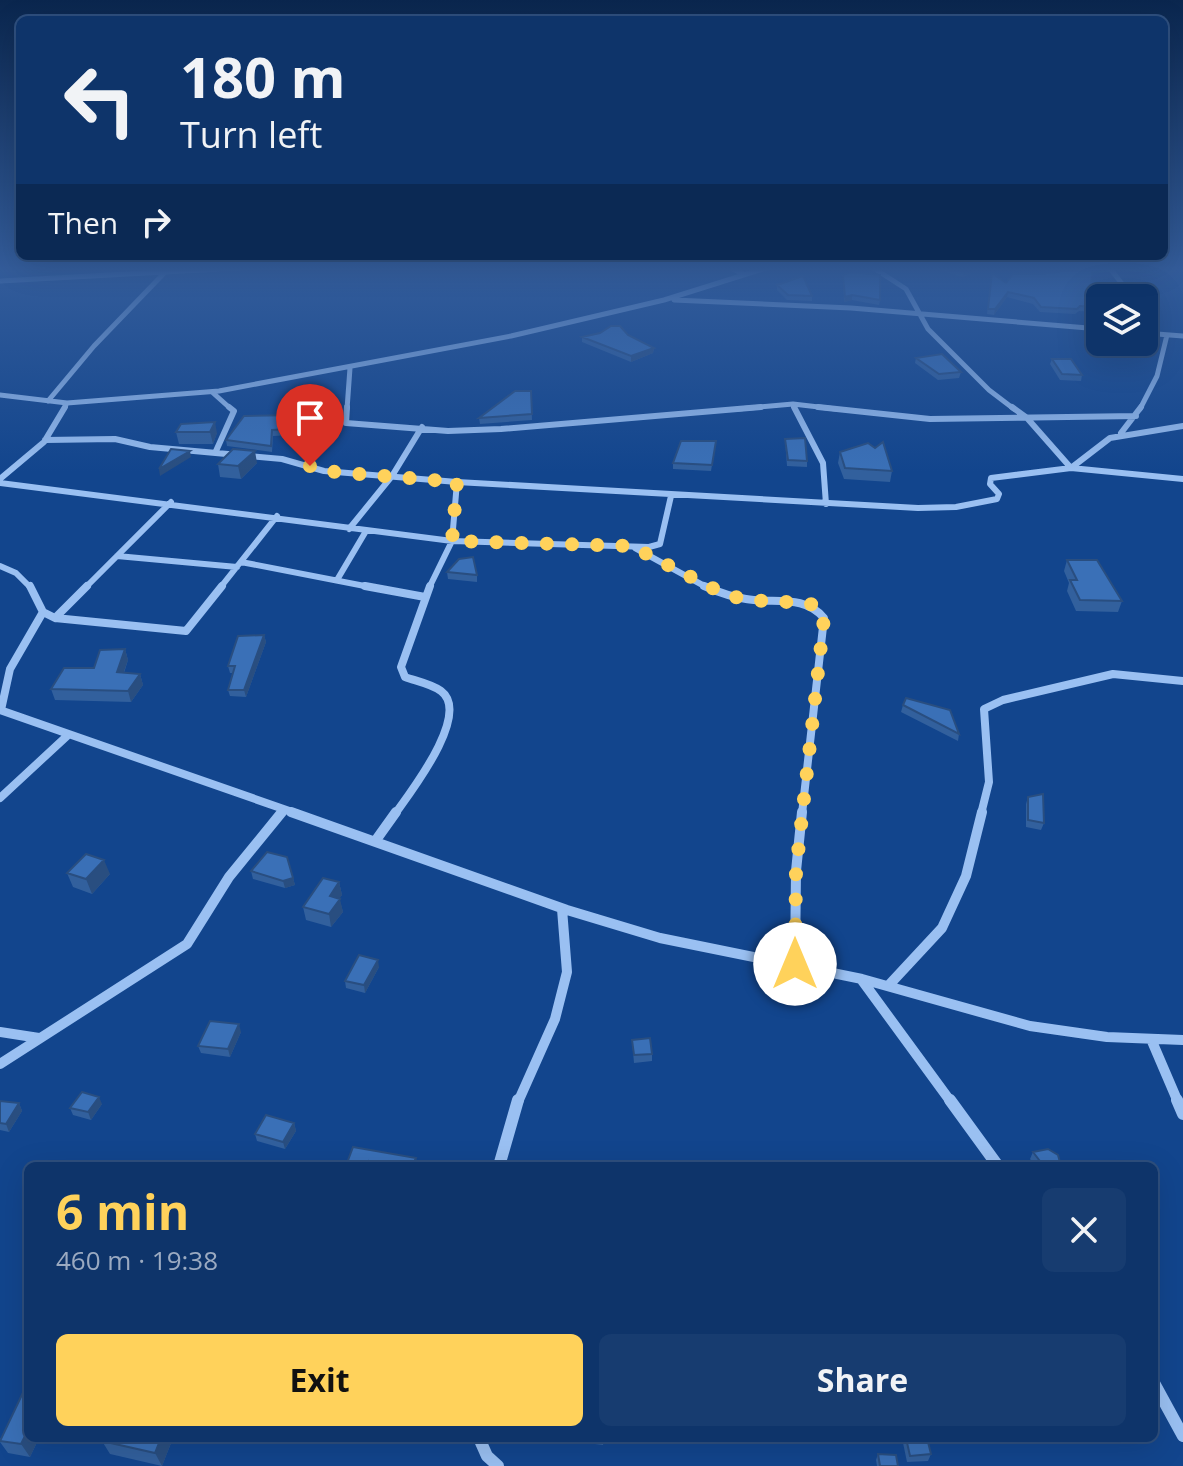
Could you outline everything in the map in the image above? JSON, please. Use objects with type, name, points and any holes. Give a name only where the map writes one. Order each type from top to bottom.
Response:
[{"type":"street","points":[[48,401],[104,335]]},
{"type":"street","points":[[0,395],[67,403],[212,392],[350,368],[500,335]]},
{"type":"street","points":[[937,335],[989,390],[1027,418],[1071,468]]},
{"type":"street","points":[[1120,433],[1136,416],[1160,377],[1167,335]]},
{"type":"street","points":[[350,368],[346,423],[448,431],[541,428],[793,404],[930,419],[1136,416]]},
{"type":"street","points":[[212,392],[234,411],[216,451]]},
{"type":"street","points":[[0,481],[45,440],[67,403]]},
{"type":"street","points":[[793,404],[823,463],[826,504]]},
{"type":"street","points":[[1071,468],[1099,440],[1120,433],[1183,426]]},
{"type":"street","points":[[349,529],[392,476],[422,427]]},
{"type":"street","points":[[45,440],[115,439],[150,447],[282,459],[324,471],[457,482],[826,504],[956,507],[997,499],[999,494],[990,484],[991,478],[1071,468],[1183,479]]},
{"type":"street","points":[[0,481],[452,541],[631,546],[660,544],[671,496]]},
{"type":"street","points":[[376,840],[438,754],[443,738],[446,697],[440,690],[405,677],[401,667],[425,597],[452,541],[457,482]]},
{"type":"street","points":[[55,618],[171,502]]},
{"type":"street","points":[[0,566],[18,574],[29,584],[43,612],[55,618],[186,631],[277,516]]},
{"type":"street","points":[[337,580],[366,531]]},
{"type":"street","points":[[631,546],[724,594],[747,600],[809,603],[819,609],[824,618],[796,871],[795,964]]},
{"type":"street","points":[[117,556],[239,564],[425,597]]},
{"type":"street","points":[[43,612],[10,669],[1,710],[67,736],[282,812],[376,840],[562,909],[692,945],[889,985],[982,1015],[1039,1027],[1183,1040]]},
{"type":"street","points":[[889,985],[942,928],[966,876],[989,782],[984,709],[1003,700],[1113,674],[1183,681]]},
{"type":"street","points":[[0,798],[67,736]]},
{"type":"street","points":[[0,1064],[187,944],[229,877],[282,812]]},
{"type":"street","points":[[500,1162],[514,1110],[555,1019],[567,972],[562,909]]},
{"type":"street","points":[[860,979],[995,1162]]},
{"type":"street","points":[[0,1032],[40,1038]]},
{"type":"street","points":[[1151,1039],[1183,1114]]},
{"type":"street","points":[[1158,1390],[1183,1436]]},
{"type":"street","points":[[481,1442],[487,1456],[498,1466]]},
{"type":"building","points":[[629,335],[654,348],[631,356],[582,337]]},
{"type":"building","points":[[942,354],[961,372],[939,374],[916,358]]},
{"type":"building","points":[[1052,359],[1071,359],[1082,375],[1062,374]]},
{"type":"building","points":[[515,391],[531,391],[532,414],[479,418]]},
{"type":"building","points":[[303,402],[321,403],[315,418],[309,418],[309,428],[272,430],[271,446],[226,440],[244,416],[297,415]]},
{"type":"building","points":[[215,422],[210,432],[176,432],[181,424]]},
{"type":"building","points":[[805,438],[807,461],[788,460],[785,439]]},
{"type":"building","points":[[681,441],[716,441],[712,465],[673,463]]},
{"type":"building","points":[[883,442],[892,471],[845,468],[840,452],[868,443],[875,448]]},
{"type":"building","points":[[171,449],[190,451],[159,469]]},
{"type":"building","points":[[233,449],[255,451],[238,466],[218,464]]},
{"type":"building","points":[[473,557],[477,575],[447,572],[459,559]]},
{"type":"building","points":[[1067,560],[1097,560],[1122,601],[1080,600],[1070,580],[1077,580]]},
{"type":"building","points":[[264,635],[244,690],[228,690],[235,666],[228,666],[238,636]]},
{"type":"building","points":[[125,649],[117,672],[140,674],[128,691],[51,689],[64,668],[94,668],[100,650]]},
{"type":"building","points":[[906,698],[950,710],[959,734],[903,705]]},
{"type":"building","points":[[1043,794],[1044,823],[1028,820],[1028,797]]},
{"type":"building","points":[[267,852],[287,857],[293,878],[283,881],[251,871]]},
{"type":"building","points":[[86,854],[104,860],[86,879],[67,873]]},
{"type":"building","points":[[323,878],[339,882],[330,896],[340,899],[329,914],[303,907]]},
{"type":"building","points":[[359,955],[378,960],[364,985],[345,981]]},
{"type":"building","points":[[210,1021],[239,1024],[228,1049],[198,1046]]},
{"type":"building","points":[[650,1038],[652,1054],[634,1055],[632,1040]]},
{"type":"building","points":[[82,1092],[99,1097],[88,1112],[70,1108]]},
{"type":"building","points":[[0,1101],[19,1103],[6,1124],[0,1123]]},
{"type":"building","points":[[266,1115],[294,1123],[283,1142],[255,1134]]},
{"type":"building","points":[[353,1147],[416,1158],[414,1162],[347,1162]]},
{"type":"building","points":[[1048,1149],[1058,1155],[1060,1162],[1041,1162],[1033,1152]]},
{"type":"building","points":[[24,1390],[24,1438],[21,1444],[0,1441]]},
{"type":"building","points":[[106,1442],[159,1442],[155,1453]]},
{"type":"building","points":[[907,1442],[928,1442],[931,1454],[910,1456]]},
{"type":"building","points":[[878,1454],[896,1455],[898,1466],[880,1466]]},
{"type":"route","points":[[310,466],[324,471],[457,482],[452,541],[631,546],[724,594],[747,600],[809,603],[819,609],[824,618],[796,871],[795,964]]}]
